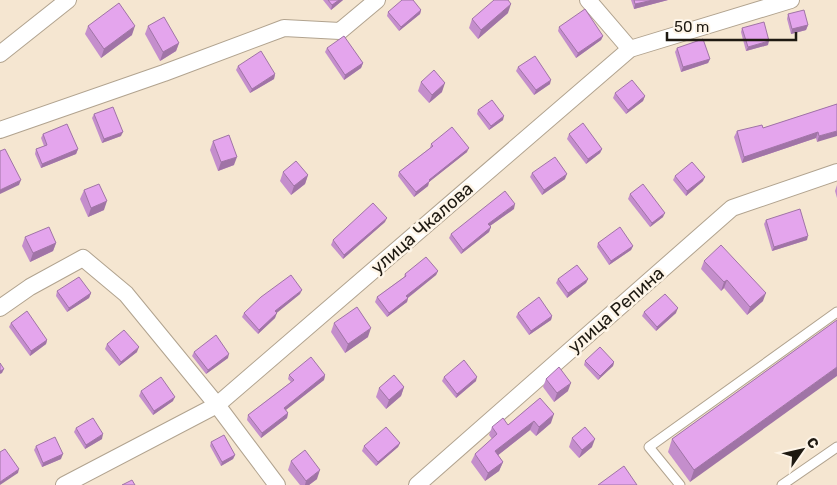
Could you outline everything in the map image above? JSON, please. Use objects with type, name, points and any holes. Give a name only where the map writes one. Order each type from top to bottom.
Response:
[{"type":"street","points":[[0,54],[68,0]]},
{"type":"street","points":[[0,130],[164,73],[284,28],[340,31],[377,0]]},
{"type":"street","points":[[588,0],[630,49]]},
{"type":"street","name":"улица Чкалова","points":[[64,485],[217,405],[630,49],[791,0]]},
{"type":"street","name":"улица Репина","points":[[417,485],[732,208],[837,172]]},
{"type":"street","points":[[0,308],[30,287],[83,258],[126,294],[217,405],[277,485]]},
{"type":"lane","points":[[680,485],[649,447],[837,312]]},
{"type":"lane","points":[[782,485],[837,448]]},
{"type":"building","points":[[328,0],[339,0],[332,5]]},
{"type":"building","points":[[402,0],[413,0],[421,10],[401,27],[388,12]]},
{"type":"building","points":[[494,0],[508,0],[511,4],[481,30],[472,19]]},
{"type":"building","points":[[634,0],[653,0],[635,4]]},
{"type":"building","points":[[119,3],[135,26],[104,49],[88,26]]},
{"type":"building","points":[[585,9],[603,36],[578,53],[559,27]]},
{"type":"building","points":[[804,10],[808,25],[792,29],[788,14]]},
{"type":"building","points":[[164,17],[179,43],[163,52],[148,26]]},
{"type":"building","points":[[764,22],[769,41],[748,47],[742,28]]},
{"type":"building","points":[[344,36],[363,63],[345,75],[327,48]]},
{"type":"building","points":[[703,39],[710,59],[683,67],[677,48]]},
{"type":"building","points":[[261,51],[275,74],[252,89],[238,66]]},
{"type":"building","points":[[535,56],[551,80],[536,90],[518,67]]},
{"type":"building","points":[[434,70],[445,83],[432,95],[421,82]]},
{"type":"building","points":[[632,80],[645,96],[628,110],[615,93]]},
{"type":"building","points":[[492,100],[504,116],[491,126],[478,110]]},
{"type":"building","points":[[837,104],[837,131],[819,136],[818,132],[744,157],[737,131],[762,125],[763,128]]},
{"type":"building","points":[[113,107],[123,132],[104,139],[94,114]]},
{"type":"building","points":[[583,123],[602,149],[588,159],[569,134]]},
{"type":"building","points":[[67,124],[78,149],[42,164],[36,149],[47,145],[43,134]]},
{"type":"building","points":[[452,127],[469,148],[416,192],[399,172],[433,146],[431,144]]},
{"type":"building","points":[[229,135],[237,157],[221,162],[213,141]]},
{"type":"building","points":[[5,149],[21,180],[0,190],[0,151]]},
{"type":"building","points":[[555,157],[567,174],[544,190],[532,173]]},
{"type":"building","points":[[296,161],[308,175],[294,186],[283,172]]},
{"type":"building","points":[[692,162],[705,177],[687,191],[675,176]]},
{"type":"building","points":[[99,184],[107,201],[91,208],[84,190]]},
{"type":"building","points":[[643,184],[665,213],[652,223],[630,194]]},
{"type":"building","points":[[505,191],[515,204],[488,224],[491,227],[463,250],[451,234]]},
{"type":"building","points":[[373,203],[387,218],[344,255],[333,240]]},
{"type":"building","points":[[800,209],[808,236],[774,247],[766,220]]},
{"type":"building","points":[[49,227],[56,243],[33,253],[25,237]]},
{"type":"building","points":[[620,227],[633,246],[611,261],[598,243]]},
{"type":"building","points":[[721,245],[766,293],[750,307],[727,280],[724,282],[704,261]]},
{"type":"building","points":[[426,257],[438,271],[406,296],[408,298],[389,313],[377,297],[406,276],[405,274]]},
{"type":"building","points":[[577,265],[588,279],[568,293],[558,279]]},
{"type":"building","points":[[291,275],[302,290],[275,311],[277,313],[259,330],[244,313],[261,297]]},
{"type":"building","points":[[79,277],[91,293],[69,308],[57,291]]},
{"type":"building","points":[[665,294],[678,308],[657,327],[644,312]]},
{"type":"building","points":[[539,297],[552,316],[531,331],[518,313]]},
{"type":"building","points":[[357,307],[371,328],[348,344],[334,323]]},
{"type":"building","points":[[27,311],[47,340],[31,351],[11,323]]},
{"type":"building","points":[[837,320],[837,367],[694,470],[672,439]]},
{"type":"building","points":[[124,330],[139,347],[121,362],[107,344]]},
{"type":"building","points":[[216,335],[229,354],[208,370],[194,352]]},
{"type":"building","points":[[600,347],[614,362],[600,376],[585,361]]},
{"type":"building","points":[[311,357],[325,375],[284,408],[288,413],[262,433],[248,415],[294,380],[289,375]]},
{"type":"building","points":[[464,360],[477,377],[457,394],[444,377]]},
{"type":"building","points":[[0,363],[4,369],[0,371]]},
{"type":"building","points":[[559,367],[571,383],[557,393],[546,379]]},
{"type":"building","points":[[394,375],[404,387],[389,400],[379,388]]},
{"type":"building","points":[[161,377],[175,397],[154,411],[141,391]]},
{"type":"building","points":[[540,398],[554,414],[539,427],[534,421],[495,451],[503,462],[488,473],[475,454],[497,434],[492,427],[503,418],[508,425]]},
{"type":"building","points":[[93,418],[103,434],[86,445],[76,428]]},
{"type":"building","points":[[386,427],[400,443],[378,462],[364,446]]},
{"type":"building","points":[[585,427],[595,439],[582,450],[572,438]]},
{"type":"building","points":[[224,435],[235,455],[222,462],[211,442]]},
{"type":"building","points":[[55,437],[63,454],[43,463],[36,446]]},
{"type":"building","points":[[5,449],[19,469],[0,482],[0,452]]},
{"type":"building","points":[[305,450],[320,470],[306,481],[291,461]]},
{"type":"building","points":[[624,466],[637,485],[598,485]]},
{"type":"building","points":[[132,480],[135,485],[122,485]]}]
